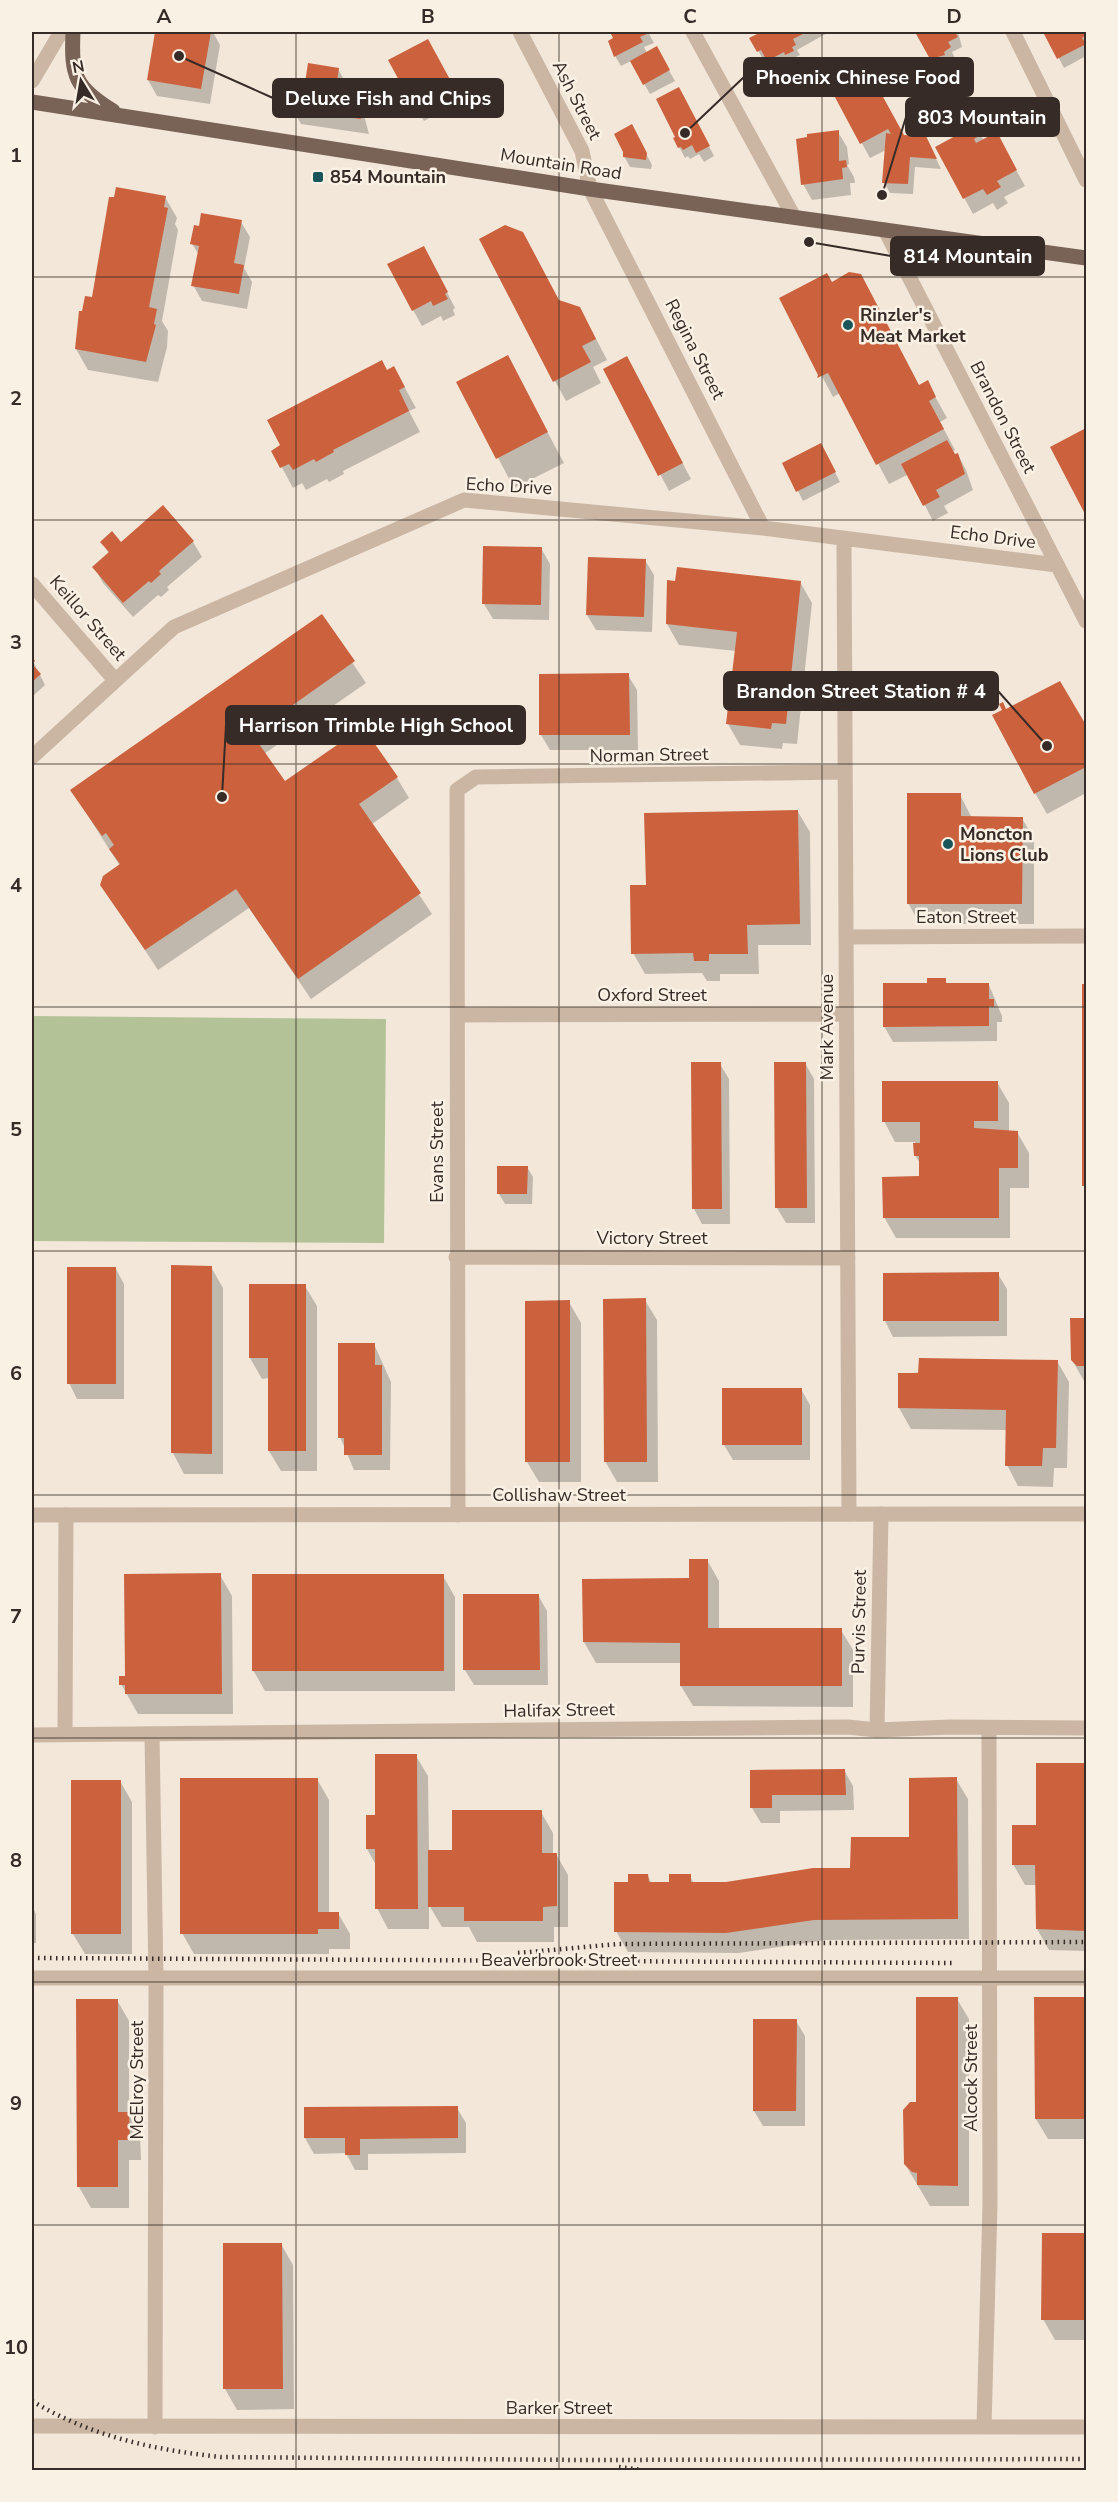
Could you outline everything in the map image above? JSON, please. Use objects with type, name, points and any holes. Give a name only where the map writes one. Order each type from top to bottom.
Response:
[{"type":"main road","points":[[73,32],[72,60],[81,87],[89,97],[121,116]]},
{"type":"main road","name":"Mountain Road","points":[[32,102],[590,189],[1086,258]]},
{"type":"street","points":[[32,81],[61,32]]},
{"type":"street","name":"Ash Street","points":[[520,32],[582,151],[590,189]]},
{"type":"street","points":[[693,32],[794,217]]},
{"type":"street","points":[[1012,32],[1086,180]]},
{"type":"street","name":"Regina Street","points":[[590,189],[763,528]]},
{"type":"street","name":"Brandon Street","points":[[885,230],[1086,621]]},
{"type":"street","name":"Echo Drive","points":[[32,757],[75,720],[114,679],[174,627],[464,500],[763,528],[1057,565]]},
{"type":"street","name":"Mark Avenue","points":[[844,540],[849,1514]]},
{"type":"street","name":"Keillor Street","points":[[32,584],[114,679]]},
{"type":"street","name":"Norman Street","points":[[457,790],[476,777],[845,772]]},
{"type":"street","name":"Evans Street","points":[[457,790],[458,1515]]},
{"type":"street","name":"Eaton Street","points":[[846,937],[1086,936]]},
{"type":"street","name":"Oxford Street","points":[[458,1015],[846,1014]]},
{"type":"street","name":"Victory Street","points":[[456,1257],[848,1258]]},
{"type":"street","name":"Purvis Street","points":[[877,1730],[881,1514]]},
{"type":"street","name":"Collishaw Street","points":[[32,1515],[1086,1514]]},
{"type":"street","points":[[65,1734],[66,1515]]},
{"type":"street","name":"Halifax Street","points":[[32,1735],[848,1727],[877,1730],[1086,1728]]},
{"type":"street","name":"Alcock Street","points":[[984,2427],[990,2204],[989,1728]]},
{"type":"street","name":"McElroy Street","points":[[152,1734],[156,1980],[155,2427]]},
{"type":"street","name":"Beaverbrook Street","points":[[32,1978],[156,1980],[1086,1978]]},
{"type":"street","name":"Barker Street","points":[[32,2426],[1086,2427]]},
{"type":"green space","points":[[32,1016],[386,1019],[384,1243],[32,1241]]},
{"type":"building","points":[[155,32],[211,32],[201,89],[147,80]]},
{"type":"building","points":[[610,32],[651,32],[640,37],[643,42],[614,57],[608,41],[613,38]]},
{"type":"building","points":[[761,32],[807,32],[793,39],[796,45],[792,47],[794,51],[785,55],[784,52],[767,61],[761,50],[757,52],[749,38]]},
{"type":"building","points":[[915,32],[955,32],[958,37],[948,42],[951,47],[944,52],[945,55],[930,59]]},
{"type":"building","points":[[1048,32],[1086,32],[1082,38],[1086,44],[1057,59],[1044,34]]},
{"type":"building","points":[[428,39],[453,85],[413,106],[388,60]]},
{"type":"building","points":[[657,46],[670,70],[643,85],[630,61]]},
{"type":"building","points":[[308,63],[339,68],[336,88],[353,90],[361,119],[290,109],[294,82],[305,83]]},
{"type":"building","points":[[866,66],[904,135],[926,136],[937,159],[910,157],[908,184],[882,183],[886,133],[891,134],[888,129],[860,144],[829,86]]},
{"type":"building","points":[[679,87],[710,146],[696,153],[692,145],[683,150],[681,147],[678,148],[656,99]]},
{"type":"building","points":[[632,124],[647,153],[646,160],[623,157],[623,152],[614,134]]},
{"type":"building","points":[[978,127],[982,134],[974,139],[976,143],[997,132],[1017,170],[997,181],[1001,187],[987,195],[983,189],[963,199],[935,147],[968,129],[970,132]]},
{"type":"building","points":[[839,130],[839,161],[846,160],[847,167],[842,168],[843,179],[801,185],[796,139],[807,137],[807,134]]},
{"type":"building","points":[[116,187],[166,196],[164,207],[168,208],[149,307],[157,309],[154,324],[156,325],[146,362],[75,349],[79,311],[82,311],[85,296],[92,297],[109,197],[114,197]]},
{"type":"building","points":[[201,213],[242,220],[234,263],[244,265],[239,294],[191,286],[199,246],[190,244],[194,225],[199,226]]},
{"type":"building","points":[[505,225],[523,232],[559,300],[580,307],[596,339],[582,346],[591,362],[553,382],[479,239]]},
{"type":"building","points":[[424,246],[448,292],[445,294],[448,299],[433,306],[431,301],[412,311],[387,264]]},
{"type":"building","points":[[849,272],[861,274],[919,385],[928,380],[936,397],[929,401],[944,429],[876,465],[828,373],[817,378],[818,375],[779,298],[827,273],[832,282]]},
{"type":"building","points":[[508,355],[548,432],[496,459],[456,382]]},
{"type":"building","points":[[627,356],[683,463],[658,476],[603,369]]},
{"type":"building","points":[[382,360],[387,370],[394,366],[405,387],[399,390],[409,411],[333,450],[334,452],[316,462],[314,459],[293,470],[289,464],[280,468],[271,451],[280,445],[267,420]]},
{"type":"building","points":[[1086,428],[1086,516],[1050,447]]},
{"type":"building","points":[[947,440],[955,454],[958,453],[965,474],[936,490],[940,497],[923,506],[901,464]]},
{"type":"building","points":[[821,443],[836,472],[796,492],[782,463]]},
{"type":"building","points":[[163,505],[194,541],[159,571],[161,574],[151,583],[149,581],[123,603],[92,567],[109,552],[100,542],[112,531],[121,542]]},
{"type":"building","points":[[483,546],[542,547],[541,605],[482,604]]},
{"type":"building","points":[[588,557],[646,559],[644,617],[586,615]]},
{"type":"building","points":[[677,567],[801,581],[786,724],[772,723],[771,729],[726,724],[737,632],[666,624],[667,580],[675,581]]},
{"type":"building","points":[[322,614],[355,661],[252,734],[285,781],[363,727],[398,777],[359,804],[421,893],[298,979],[236,889],[145,950],[100,885],[103,876],[120,864],[109,849],[114,845],[106,833],[102,836],[70,790]]},
{"type":"building","points":[[32,664],[41,674],[32,682]]},
{"type":"building","points":[[629,673],[630,735],[539,735],[539,674]]},
{"type":"building","points":[[1060,681],[1086,725],[1086,767],[1034,794],[992,715],[1002,710],[999,704],[1003,702],[1006,709]]},
{"type":"building","points":[[907,793],[961,793],[961,816],[1023,817],[1022,904],[907,904]]},
{"type":"building","points":[[798,810],[800,924],[747,925],[748,954],[709,954],[709,961],[694,961],[693,953],[631,954],[630,885],[646,885],[644,813]]},
{"type":"building","points":[[927,978],[946,978],[946,983],[989,983],[989,999],[994,999],[994,1007],[989,1006],[989,1026],[883,1027],[883,983],[927,983]]},
{"type":"building","points":[[1082,984],[1086,984],[1086,1186],[1082,1186]]},
{"type":"building","points":[[691,1062],[721,1062],[722,1209],[692,1209]]},
{"type":"building","points":[[774,1062],[806,1062],[807,1208],[775,1208]]},
{"type":"building","points":[[882,1081],[998,1081],[998,1121],[974,1121],[974,1128],[1018,1131],[1018,1168],[999,1168],[999,1218],[883,1218],[882,1177],[919,1176],[919,1156],[914,1156],[913,1143],[920,1143],[920,1122],[882,1122]]},
{"type":"building","points":[[497,1166],[528,1166],[527,1194],[497,1194]]},
{"type":"building","points":[[171,1265],[212,1266],[212,1454],[171,1453]]},
{"type":"building","points":[[67,1267],[116,1267],[116,1384],[67,1384]]},
{"type":"building","points":[[999,1272],[999,1321],[883,1321],[883,1273]]},
{"type":"building","points":[[249,1284],[306,1284],[306,1451],[268,1451],[268,1358],[249,1358]]},
{"type":"building","points":[[646,1298],[647,1462],[604,1462],[603,1299]]},
{"type":"building","points":[[570,1300],[570,1462],[525,1462],[525,1301]]},
{"type":"building","points":[[1070,1318],[1086,1318],[1086,1408],[1084,1408],[1084,1366],[1077,1366],[1071,1360]]},
{"type":"building","points":[[338,1343],[375,1343],[375,1365],[382,1365],[382,1455],[344,1455],[344,1438],[338,1438]]},
{"type":"building","points":[[919,1358],[1058,1360],[1056,1448],[1043,1448],[1042,1466],[1005,1466],[1006,1410],[898,1408],[898,1373],[918,1373]]},
{"type":"building","points":[[722,1388],[802,1388],[802,1445],[722,1445]]},
{"type":"building","points":[[689,1559],[708,1559],[708,1628],[842,1628],[842,1686],[680,1686],[680,1643],[583,1642],[582,1579],[689,1578]]},
{"type":"building","points":[[221,1573],[222,1694],[125,1694],[125,1685],[119,1685],[119,1676],[125,1676],[124,1574]]},
{"type":"building","points":[[252,1574],[444,1574],[444,1671],[252,1671]]},
{"type":"building","points":[[463,1594],[539,1594],[540,1670],[463,1670]]},
{"type":"building","points":[[375,1754],[417,1754],[418,1909],[375,1909],[375,1849],[366,1849],[366,1815],[375,1815]]},
{"type":"building","points":[[1036,1763],[1086,1763],[1086,1931],[1036,1929],[1035,1865],[1012,1865],[1012,1825],[1036,1825]]},
{"type":"building","points":[[845,1769],[846,1795],[772,1795],[772,1808],[750,1808],[750,1770]]},
{"type":"building","points":[[957,1777],[958,1919],[814,1920],[726,1933],[614,1932],[614,1882],[628,1882],[628,1874],[648,1874],[649,1882],[669,1882],[669,1874],[691,1874],[691,1882],[726,1882],[813,1868],[850,1868],[851,1837],[909,1837],[909,1778]]},
{"type":"building","points":[[180,1778],[318,1778],[318,1912],[339,1912],[339,1929],[318,1929],[318,1934],[180,1934]]},
{"type":"building","points":[[71,1780],[121,1780],[121,1934],[71,1934]]},
{"type":"building","points":[[452,1810],[542,1810],[542,1853],[557,1853],[557,1906],[543,1907],[543,1921],[464,1921],[464,1907],[428,1907],[428,1850],[452,1850]]},
{"type":"building","points":[[916,1997],[958,1997],[958,2186],[917,2185],[917,2173],[912,2172],[904,2164],[903,2110],[910,2102],[916,2102]]},
{"type":"building","points":[[1034,1997],[1086,1997],[1086,2119],[1035,2119]]},
{"type":"building","points":[[76,1999],[118,1999],[118,2112],[129,2112],[130,2140],[118,2140],[118,2187],[77,2187]]},
{"type":"building","points":[[753,2019],[797,2019],[796,2111],[753,2111]]},
{"type":"building","points":[[458,2106],[458,2138],[360,2139],[360,2155],[345,2155],[345,2138],[304,2138],[304,2107]]},
{"type":"building","points":[[1042,2233],[1086,2233],[1086,2320],[1041,2320]]},
{"type":"building","points":[[223,2243],[282,2243],[283,2389],[223,2389]]},
{"type":"railway","points":[[518,1953],[618,1944],[1086,1942]]},
{"type":"railway","points":[[32,1958],[956,1963]]},
{"type":"railway","points":[[32,2401],[77,2424],[123,2440],[221,2457],[581,2460],[1086,2459]]},
{"type":"railway","points":[[619,2467],[642,2470]]},
{"type":"place","name":"Deluxe Fish and Chips","points":[[179,56]]},
{"type":"place","name":"Phoenix Chinese Food","points":[[685,133]]},
{"type":"place","name":"854 Mountain","points":[[318,177]]},
{"type":"place","name":"803 Mountain","points":[[882,195]]},
{"type":"place","name":"814 Mountain","points":[[809,242]]},
{"type":"place","name":"Rinzler's Meat Market","points":[[848,325]]},
{"type":"place","name":"Brandon Street Station # 4","points":[[1047,746]]},
{"type":"place","name":"Harrison Trimble High School","points":[[222,797]]},
{"type":"place","name":"Moncton Lions Club","points":[[948,844]]}]
